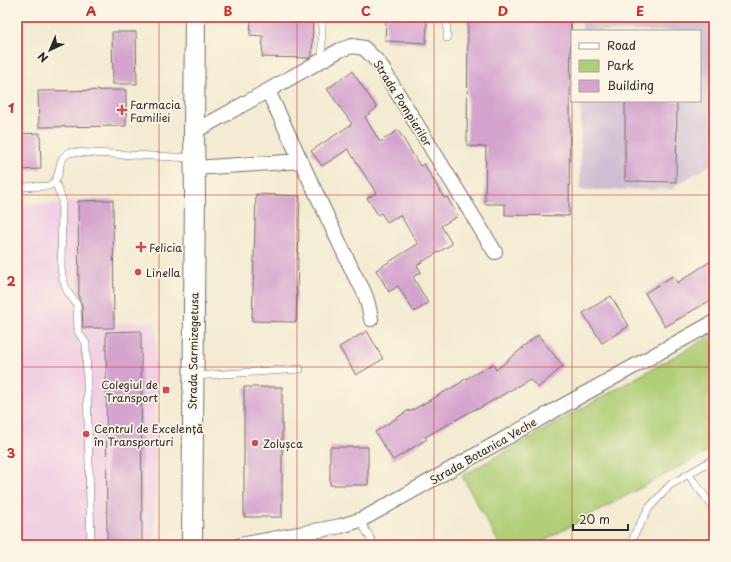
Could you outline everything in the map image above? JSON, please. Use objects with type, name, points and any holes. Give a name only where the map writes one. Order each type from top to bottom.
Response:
[{"type":"main road","name":"Strada Sarmizegetusa","points":[[192,545],[195,17]]},
{"type":"street","name":"Strada Pompierilor","points":[[194,132],[340,50],[352,46],[364,48],[379,63],[495,252]]},
{"type":"street","points":[[268,91],[362,288],[369,304],[371,319]]},
{"type":"street","points":[[194,163],[301,161]]},
{"type":"street","name":"Strada Botanica Veche","points":[[240,545],[341,526],[360,520],[714,322]]},
{"type":"lane","points":[[322,17],[322,60]]},
{"type":"lane","points":[[447,17],[447,38]]},
{"type":"lane","points":[[17,187],[50,186],[56,180],[59,173],[60,162],[64,156],[70,152],[194,163]]},
{"type":"lane","points":[[54,182],[62,200],[61,269],[63,280],[67,291],[77,304],[78,332],[86,343],[91,545]]},
{"type":"lane","points":[[193,376],[300,369]]},
{"type":"lane","points":[[631,545],[635,533],[649,508],[670,485],[714,458]]},
{"type":"lane","points":[[688,474],[714,508]]},
{"type":"lane","points":[[360,520],[374,545]]},
{"type":"shaded area","points":[[582,17],[714,17],[714,163],[676,185],[672,189],[580,190],[581,102],[701,102],[701,30],[582,30]]},
{"type":"shaded area","name":"Centrul de Excelență în Transporturi","points":[[113,200],[114,323],[156,322],[155,545],[17,545],[17,205]]},
{"type":"green space","points":[[714,334],[714,448],[536,545],[500,545],[462,476]]},
{"type":"building","points":[[251,17],[313,17],[312,56],[309,58],[262,57],[263,36],[250,35]]},
{"type":"building","points":[[386,17],[427,17],[426,43],[385,41]]},
{"type":"building","points":[[468,17],[571,17],[569,216],[505,215],[505,204],[485,204],[486,147],[467,146]]},
{"type":"building","points":[[112,32],[136,32],[137,84],[113,84]]},
{"type":"building","points":[[352,71],[377,108],[365,117],[380,142],[398,130],[420,166],[424,164],[444,198],[447,197],[458,216],[441,226],[452,244],[417,265],[421,272],[413,277],[428,303],[414,312],[398,286],[389,292],[376,270],[418,244],[400,215],[387,222],[381,213],[378,215],[367,198],[376,193],[348,149],[322,166],[311,151],[352,124],[327,89]]},
{"type":"building","points":[[126,90],[126,126],[39,127],[38,91]]},
{"type":"building","points":[[625,102],[677,102],[676,182],[625,181]]},
{"type":"building","points":[[40,133],[41,169],[17,170],[17,134]]},
{"type":"building","points":[[256,194],[300,196],[296,322],[252,321]]},
{"type":"building","points":[[113,200],[114,328],[83,328],[82,305],[79,299],[78,201]]},
{"type":"building","points":[[714,259],[714,298],[665,327],[645,293],[673,276],[677,283]]},
{"type":"building","points":[[611,296],[629,326],[602,343],[583,313]]},
{"type":"building","points":[[141,331],[142,545],[107,545],[106,332]]},
{"type":"building","points":[[367,331],[383,359],[356,375],[339,347]]},
{"type":"building","points":[[538,335],[563,366],[538,388],[530,379],[425,437],[427,439],[393,460],[375,432],[409,410],[409,412],[493,364],[496,370]]},
{"type":"building","points":[[244,387],[282,387],[282,517],[244,517]]},
{"type":"building","points":[[330,447],[368,447],[368,485],[330,485]]},
{"type":"place","name":"Farmacia Familiei","points":[[122,110]]},
{"type":"place","name":"Felicia","points":[[141,247]]},
{"type":"place","name":"Linella","points":[[138,272]]},
{"type":"place","name":"Colegiul de Transport","points":[[166,390]]},
{"type":"place","name":"Centrul de Excelență în Transporturi","points":[[86,434]]},
{"type":"place","name":"Zolușca","points":[[255,443]]}]
